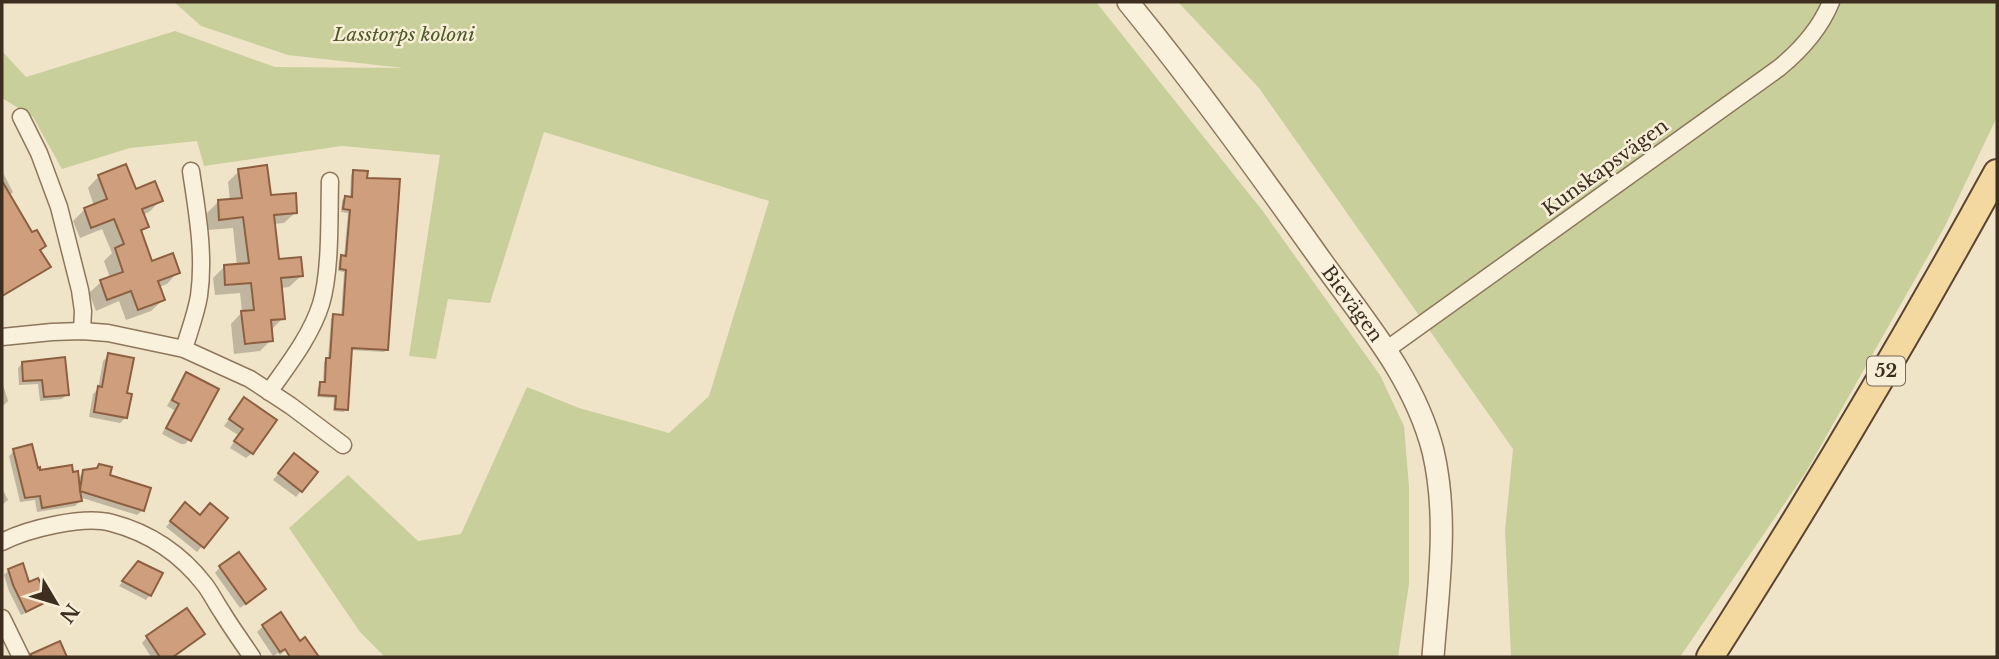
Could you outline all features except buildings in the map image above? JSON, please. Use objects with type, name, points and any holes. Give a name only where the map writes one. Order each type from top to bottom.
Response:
[{"type":"main road","name":"52","points":[[1710,657],[1840,448],[1997,173]]},
{"type":"main road","name":"52","points":[[1728,657],[1868,431],[1997,203]]},
{"type":"street","name":"Bievägen","points":[[1128,2],[1264,179],[1386,350],[1404,377],[1418,407],[1437,471],[1441,516],[1433,657]]},
{"type":"street","name":"Kunskapsvägen","points":[[1386,350],[1785,63],[1813,34],[1831,2]]},
{"type":"street","points":[[21,117],[39,153],[59,207],[80,290],[82,331]]},
{"type":"street","points":[[184,349],[199,299],[201,274],[198,218],[191,170]]},
{"type":"street","points":[[269,392],[296,352],[321,303],[327,254],[330,181]]},
{"type":"street","points":[[2,337],[52,331],[82,331],[108,333],[184,349],[250,379],[342,445]]},
{"type":"street","points":[[2,542],[44,527],[79,522],[110,522],[166,545],[205,585],[252,657]]},
{"type":"street","points":[[2,618],[21,657]]},
{"type":"green space","name":"Lasstorps koloni","points":[[174,2],[1096,2],[1262,210],[1380,375],[1404,426],[1409,487],[1409,584],[1398,657],[385,657],[360,632],[289,528],[348,475],[418,541],[461,534],[527,387],[579,408],[669,433],[709,396],[769,201],[544,132],[490,303],[448,299],[436,359],[409,356],[440,155],[342,146],[204,166],[197,141],[130,148],[62,169],[33,117],[2,98],[2,51],[26,77],[175,31],[275,67],[403,68],[288,55],[201,26]]},
{"type":"green space","points":[[1178,2],[1997,2],[1997,117],[1944,228],[1806,472],[1680,657],[1511,657],[1505,531],[1513,449],[1259,88]]}]
